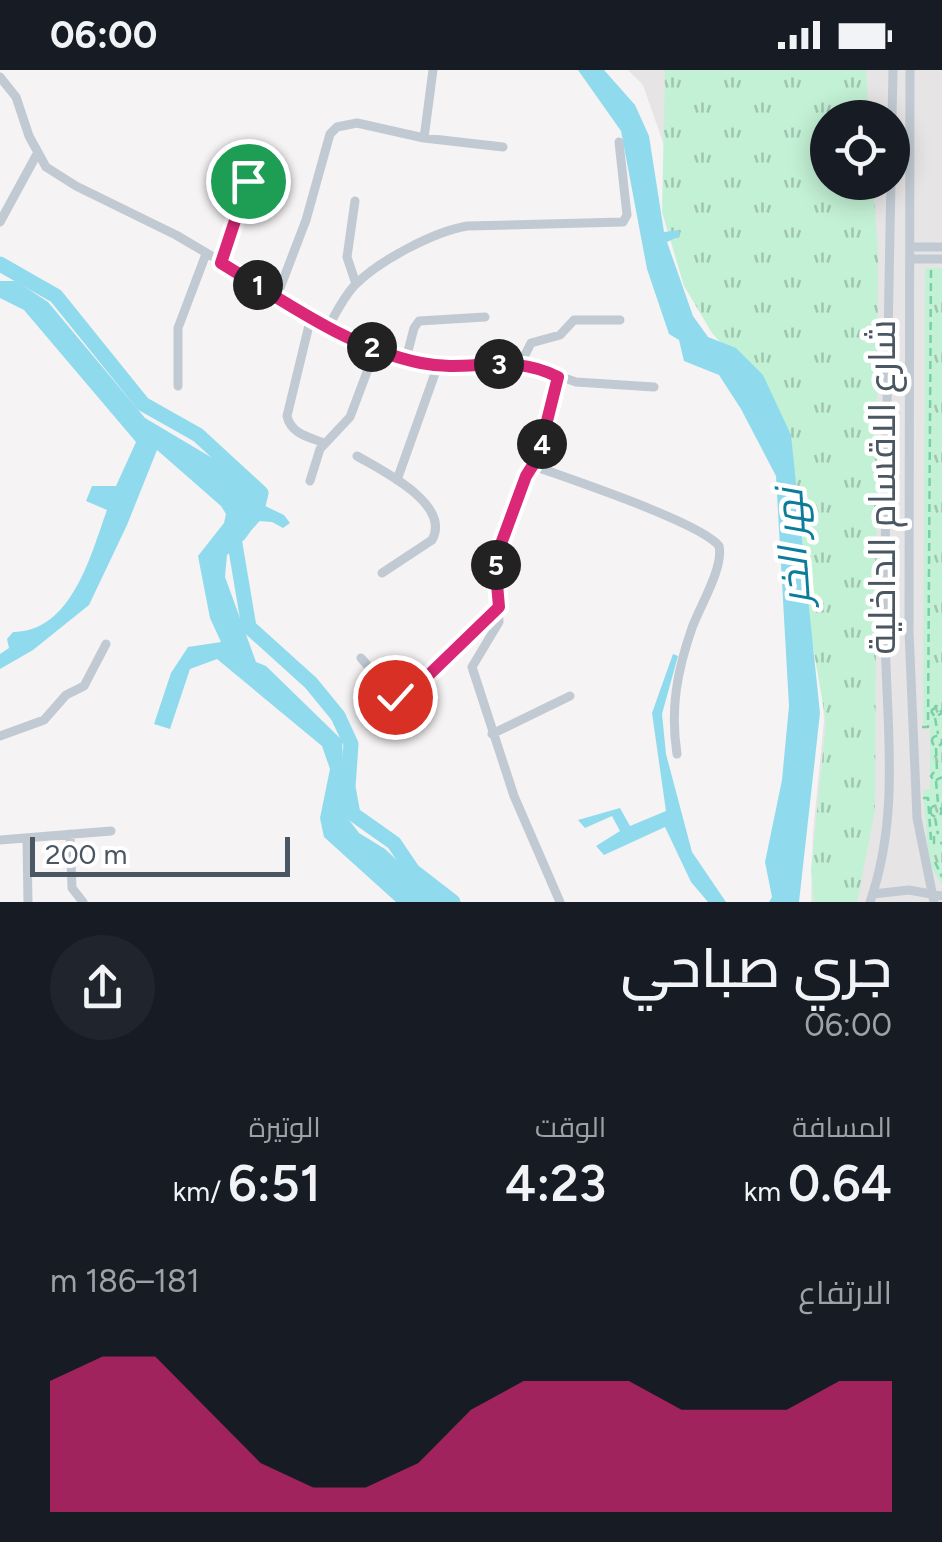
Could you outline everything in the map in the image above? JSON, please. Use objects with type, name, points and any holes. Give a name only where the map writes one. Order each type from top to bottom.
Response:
[{"type":"street","points":[[424,138],[433,70]]},
{"type":"street","points":[[892,100],[893,70]]},
{"type":"street","name":"شارع الاقسام الداخلية","points":[[910,70],[913,728],[923,857],[936,897]]},
{"type":"street","points":[[0,78],[16,97],[37,154],[58,176],[144,217],[328,326],[376,348],[438,365],[521,363],[587,384],[654,387]]},
{"type":"street","points":[[277,296],[306,220],[330,134],[337,127],[357,123],[424,138],[503,147]]},
{"type":"street","points":[[328,326],[356,284],[383,264],[446,230],[467,226],[623,222],[627,211],[619,142]]},
{"type":"street","points":[[0,222],[37,154]]},
{"type":"street","points":[[221,263],[248,181]]},
{"type":"street","name":"شارع الاقسام الداخلية","points":[[871,898],[886,846],[890,808],[885,627],[891,200]]},
{"type":"street","points":[[354,202],[347,248],[356,284]]},
{"type":"street","points":[[912,248],[942,247]]},
{"type":"street","points":[[178,386],[178,328],[206,254]]},
{"type":"street","points":[[912,260],[936,259]]},
{"type":"street","points":[[406,358],[414,328],[420,321],[484,317]]},
{"type":"street","points":[[312,318],[288,416],[292,428],[324,443]]},
{"type":"street","points":[[521,363],[531,344],[560,335],[574,320],[620,320]]},
{"type":"street","points":[[310,481],[324,443],[350,417],[376,348]]},
{"type":"street","points":[[398,480],[438,365]]},
{"type":"street","points":[[558,377],[540,451],[526,476],[498,552],[499,622],[472,668],[514,796],[560,902]]},
{"type":"street","points":[[356,456],[398,480],[427,505],[436,522],[436,532],[424,546],[382,572]]},
{"type":"street","points":[[534,466],[636,504],[708,536],[720,546],[720,560],[693,624],[675,688],[672,714],[678,754]]},
{"type":"street","points":[[362,658],[395,697],[404,698],[499,607]]},
{"type":"street","points":[[0,736],[44,720],[67,694],[84,686],[106,644]]},
{"type":"street","points":[[492,734],[570,696]]},
{"type":"street","points":[[0,840],[110,831]]},
{"type":"street","points":[[70,834],[72,888],[83,902]]},
{"type":"street","points":[[27,838],[28,902]]},
{"type":"street","points":[[871,898],[896,891],[936,897]]},
{"type":"path","points":[[913,728],[928,727],[930,711],[936,259]]},
{"type":"path","points":[[930,711],[936,706],[942,711],[936,717]]},
{"type":"path","points":[[930,711],[936,717],[937,736],[942,741],[937,746]]},
{"type":"path","points":[[936,781],[942,776],[937,771],[937,746],[931,740],[937,736]]},
{"type":"path","points":[[936,816],[942,811],[937,806],[932,774],[937,771]]},
{"type":"path","points":[[916,798],[928,798],[932,839],[942,877]]},
{"type":"path","points":[[930,812],[937,806]]},
{"type":"path","points":[[930,812],[936,816],[940,835],[932,839]]},
{"type":"path","points":[[932,839],[936,844],[942,843]]},
{"type":"shaded area","points":[[628,70],[942,70],[942,902],[811,902],[824,721],[817,585],[643,85]]},
{"type":"green space","points":[[665,70],[866,70],[868,100],[810,100],[810,200],[874,200],[878,251],[875,810],[857,902],[814,902],[811,870],[826,722],[770,396],[712,333],[684,286],[662,212]]},
{"type":"green space","points":[[925,268],[942,268],[942,885],[929,863],[923,790],[930,789],[930,725],[923,724]]},
{"type":"water","name":"نهر الخر","points":[[578,70],[604,70],[635,105],[649,136],[664,232],[679,230],[680,236],[667,242],[693,316],[708,337],[736,348],[763,375],[791,435],[820,713],[799,902],[769,902],[772,897],[765,862],[782,780],[789,706],[776,476],[719,375],[684,361],[679,340],[669,334],[647,269],[621,131]]},
{"type":"water","points":[[0,281],[16,281],[48,302],[145,418],[214,459],[265,506],[284,515],[290,523],[283,528],[258,521],[227,555],[225,577],[256,662],[266,666],[342,740],[346,816],[359,833],[385,849],[441,902],[396,902],[324,837],[320,818],[330,769],[322,746],[217,659],[190,669],[170,729],[154,724],[171,673],[188,647],[221,642],[210,618],[198,556],[224,523],[226,514],[157,450],[89,605],[33,650],[0,669],[0,654],[9,648],[7,639],[13,632],[33,629],[50,619],[76,588],[107,510],[86,501],[92,486],[116,486],[136,442],[24,310],[0,298]]},
{"type":"water","name":"نهر الخر","points":[[673,654],[678,656],[662,714],[666,754],[692,852],[726,902],[708,902],[691,882],[665,827],[604,855],[596,846],[620,831],[612,816],[585,828],[578,820],[620,808],[630,826],[666,811],[652,713]]},
{"type":"waterway","points":[[0,264],[56,296],[143,404],[198,435],[261,493],[256,514],[234,538],[249,627],[311,683],[338,716],[351,744],[348,787],[353,814],[394,843],[413,871],[453,902]]},
{"type":"route","points":[[248,181],[221,263],[354,340],[406,358],[438,365],[521,363],[558,377],[538,457],[526,476],[498,552],[499,607],[408,695],[395,697]]}]
